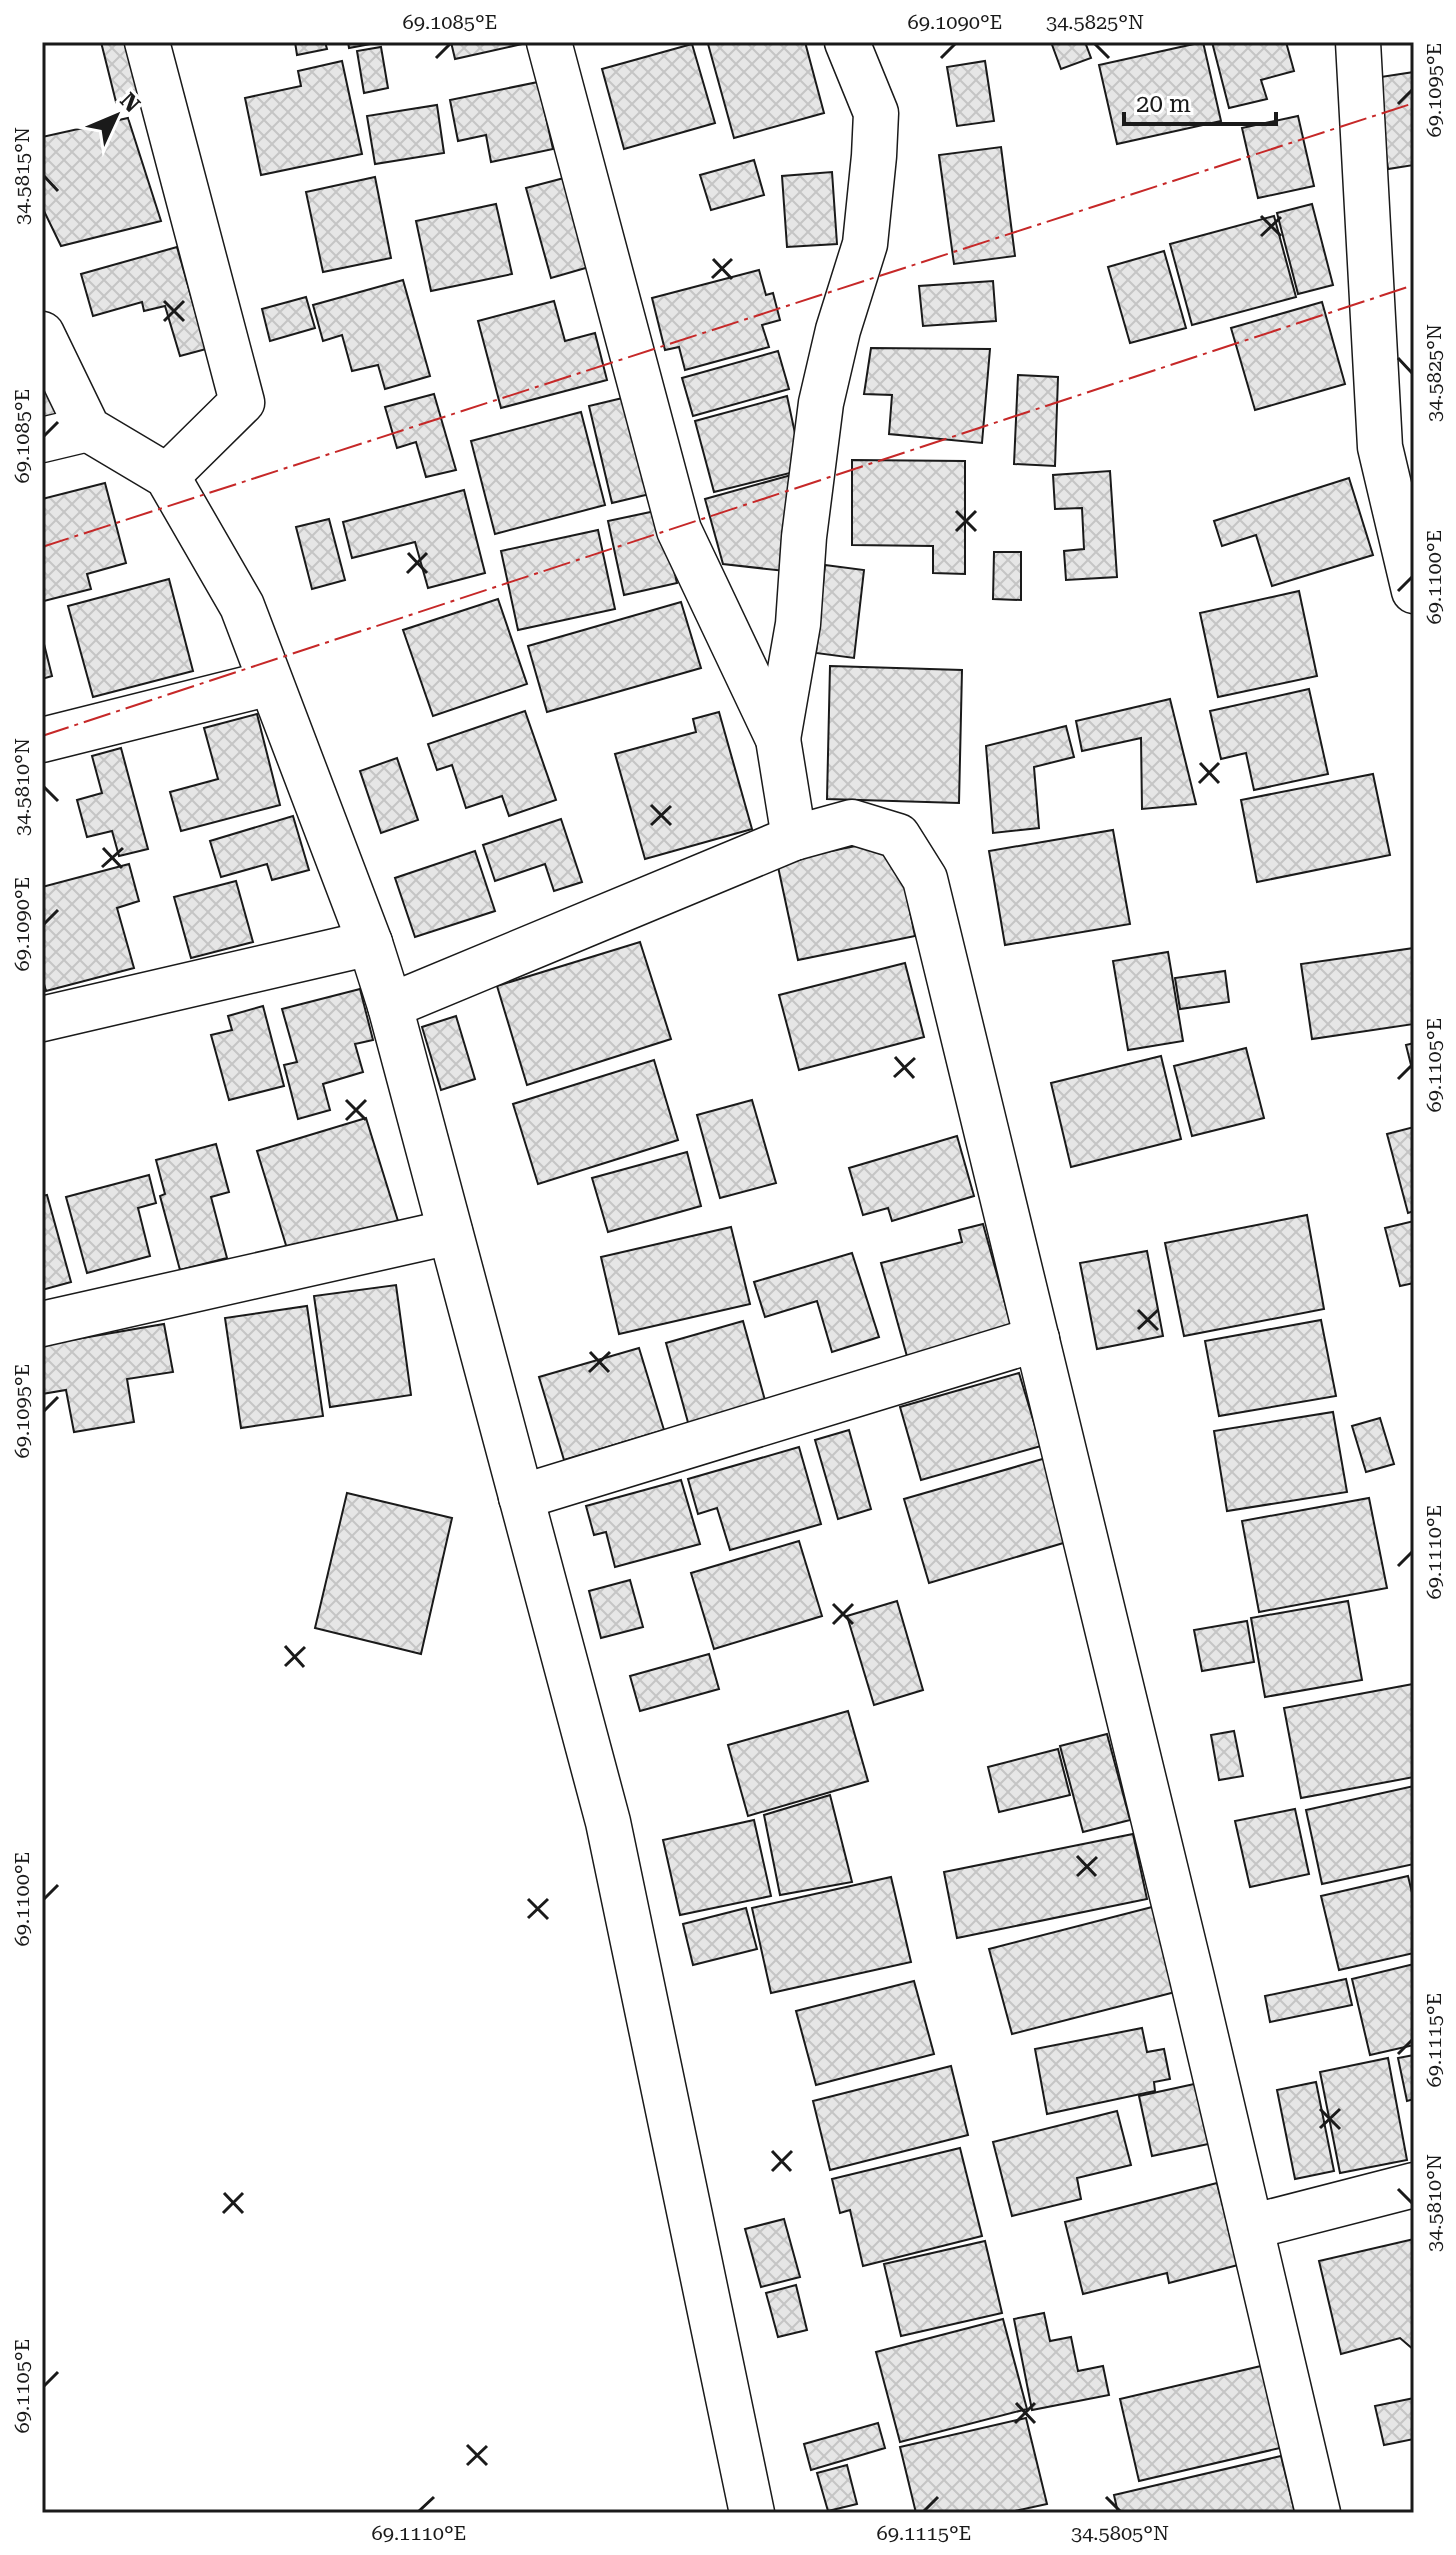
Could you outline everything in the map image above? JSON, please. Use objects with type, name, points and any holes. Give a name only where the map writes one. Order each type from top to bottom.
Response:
[{"type":"street","points":[[147,42],[242,402],[167,476]]},
{"type":"street","points":[[549,42],[679,530],[778,739],[794,838]]},
{"type":"street","points":[[778,739],[798,624],[804,537],[821,403],[838,330],[865,244],[874,156],[876,113],[847,42]]},
{"type":"street","points":[[1358,42],[1380,447],[1414,591]]},
{"type":"street","points":[[42,334],[88,429],[167,476],[242,606],[370,943],[390,1006],[608,1822],[752,2513]]},
{"type":"street","points":[[42,440],[88,429]]},
{"type":"street","points":[[42,740],[270,683]]},
{"type":"street","points":[[390,1006],[794,838],[852,822],[898,836],[925,879],[1318,2513]]},
{"type":"street","points":[[42,1019],[370,943]]},
{"type":"street","points":[[42,1324],[450,1232]]},
{"type":"street","points":[[521,1497],[1037,1339]]},
{"type":"street","points":[[1251,2227],[1414,2185]]},
{"type":"building","points":[[101,42],[126,42],[143,95],[116,102]]},
{"type":"building","points":[[295,42],[325,42],[327,49],[297,55]]},
{"type":"building","points":[[348,42],[381,42],[349,48]]},
{"type":"building","points":[[451,42],[521,42],[522,44],[455,59]]},
{"type":"building","points":[[805,42],[824,113],[734,138],[708,44]]},
{"type":"building","points":[[1051,42],[1085,42],[1091,58],[1061,69]]},
{"type":"building","points":[[1203,42],[1221,121],[1117,144],[1099,65]]},
{"type":"building","points":[[1212,42],[1286,42],[1294,71],[1261,80],[1267,99],[1229,108]]},
{"type":"building","points":[[692,44],[715,123],[624,149],[602,69]]},
{"type":"building","points":[[381,47],[388,88],[364,93],[357,51]]},
{"type":"building","points":[[342,61],[362,154],[261,175],[245,98],[301,86],[298,71]]},
{"type":"building","points":[[985,61],[994,121],[957,126],[947,67]]},
{"type":"building","points":[[1414,72],[1414,165],[1388,169],[1374,78]]},
{"type":"building","points":[[538,82],[553,149],[491,162],[486,135],[458,141],[450,100]]},
{"type":"building","points":[[437,105],[444,153],[375,164],[367,116]]},
{"type":"building","points":[[1298,116],[1314,186],[1258,198],[1242,128]]},
{"type":"building","points":[[128,118],[161,221],[61,246],[42,207],[42,137]]},
{"type":"building","points":[[1001,147],[1015,256],[954,264],[939,155]]},
{"type":"building","points":[[754,160],[764,195],[711,210],[700,175]]},
{"type":"building","points":[[832,172],[837,244],[787,247],[782,176]]},
{"type":"building","points":[[375,177],[391,258],[323,272],[306,192]]},
{"type":"building","points":[[564,178],[589,267],[551,278],[526,188]]},
{"type":"building","points":[[496,204],[512,274],[431,291],[416,221]]},
{"type":"building","points":[[1312,204],[1333,285],[1298,294],[1277,213]]},
{"type":"building","points":[[1274,216],[1296,297],[1192,325],[1170,244]]},
{"type":"building","points":[[177,247],[206,349],[180,356],[165,306],[144,311],[142,302],[93,316],[81,274]]},
{"type":"building","points":[[1164,251],[1186,328],[1130,343],[1108,267]]},
{"type":"building","points":[[759,270],[766,295],[773,293],[780,320],[762,325],[769,347],[685,370],[679,347],[665,350],[652,298]]},
{"type":"building","points":[[403,280],[430,376],[385,389],[378,365],[352,371],[342,335],[323,341],[313,305]]},
{"type":"building","points":[[993,281],[996,321],[923,326],[919,286]]},
{"type":"building","points":[[306,297],[315,328],[270,341],[262,309]]},
{"type":"building","points":[[554,301],[565,341],[595,333],[607,380],[501,408],[478,321]]},
{"type":"building","points":[[1322,302],[1345,384],[1255,410],[1231,328]]},
{"type":"building","points":[[871,348],[990,349],[982,443],[889,434],[892,395],[864,394]]},
{"type":"building","points":[[42,351],[66,414],[42,420]]},
{"type":"building","points":[[778,351],[789,389],[693,416],[682,378]]},
{"type":"building","points":[[1018,375],[1058,377],[1055,466],[1014,464]]},
{"type":"building","points":[[434,394],[456,470],[426,477],[416,442],[397,448],[385,407]]},
{"type":"building","points":[[631,396],[654,493],[612,503],[589,406]]},
{"type":"building","points":[[787,396],[796,438],[794,472],[714,492],[695,421]]},
{"type":"building","points":[[581,412],[605,505],[495,534],[471,441]]},
{"type":"building","points":[[852,460],[965,461],[965,574],[933,573],[933,546],[852,545]]},
{"type":"building","points":[[1110,471],[1117,577],[1066,580],[1064,551],[1084,549],[1082,508],[1055,509],[1053,475]]},
{"type":"building","points":[[791,475],[785,571],[723,564],[705,499]]},
{"type":"building","points":[[1349,478],[1373,555],[1272,586],[1256,535],[1222,546],[1214,521]]},
{"type":"building","points":[[105,483],[126,563],[87,574],[91,589],[44,601],[42,499]]},
{"type":"building","points":[[464,490],[485,573],[428,588],[415,542],[352,558],[343,522]]},
{"type":"building","points":[[660,510],[677,583],[624,595],[608,521]]},
{"type":"building","points":[[329,519],[345,580],[312,589],[296,527]]},
{"type":"building","points":[[598,530],[615,609],[518,630],[501,551]]},
{"type":"building","points":[[994,552],[1021,552],[1021,600],[993,599]]},
{"type":"building","points":[[825,565],[864,570],[854,658],[816,653]]},
{"type":"building","points":[[169,579],[193,671],[93,697],[68,606]]},
{"type":"building","points":[[1299,591],[1317,676],[1218,697],[1200,613]]},
{"type":"building","points":[[498,599],[527,684],[433,716],[403,630]]},
{"type":"building","points":[[681,602],[701,668],[547,712],[528,646]]},
{"type":"building","points":[[42,636],[52,676],[42,679]]},
{"type":"building","points":[[830,666],[962,670],[959,803],[827,799]]},
{"type":"building","points":[[1309,689],[1328,774],[1254,790],[1246,753],[1221,759],[1210,711]]},
{"type":"building","points":[[1170,699],[1196,804],[1142,809],[1141,738],[1082,751],[1076,721]]},
{"type":"building","points":[[525,711],[556,800],[509,816],[502,796],[466,808],[452,765],[437,770],[428,744]]},
{"type":"building","points":[[719,712],[752,829],[645,859],[615,754],[696,732],[693,719]]},
{"type":"building","points":[[257,714],[280,805],[181,831],[170,792],[218,779],[204,728]]},
{"type":"building","points":[[1066,726],[1074,757],[1034,767],[1039,828],[993,833],[986,746]]},
{"type":"building","points":[[121,748],[148,849],[119,856],[112,831],[87,837],[77,800],[102,793],[92,756]]},
{"type":"building","points":[[397,758],[418,820],[381,833],[360,771]]},
{"type":"building","points":[[1373,774],[1390,855],[1257,882],[1241,800]]},
{"type":"building","points":[[293,816],[309,870],[272,880],[267,864],[221,877],[210,841]]},
{"type":"building","points":[[561,819],[582,882],[554,891],[545,864],[495,881],[483,845]]},
{"type":"building","points":[[1113,830],[1130,924],[1005,945],[989,851]]},
{"type":"building","points":[[895,838],[915,936],[798,960],[777,862]]},
{"type":"building","points":[[475,851],[495,911],[415,937],[395,878]]},
{"type":"building","points":[[129,864],[139,901],[117,908],[134,968],[46,991],[42,977],[42,887]]},
{"type":"building","points":[[236,881],[253,942],[191,958],[174,897]]},
{"type":"building","points":[[640,942],[671,1039],[527,1085],[497,986]]},
{"type":"building","points":[[1414,948],[1414,1024],[1312,1039],[1301,964]]},
{"type":"building","points":[[1168,952],[1183,1041],[1128,1050],[1113,961]]},
{"type":"building","points":[[905,963],[924,1037],[799,1070],[779,995]]},
{"type":"building","points":[[1225,971],[1229,1002],[1180,1009],[1175,978]]},
{"type":"building","points":[[360,989],[373,1040],[355,1044],[363,1072],[323,1084],[330,1110],[298,1119],[284,1065],[297,1062],[282,1009]]},
{"type":"building","points":[[263,1006],[284,1086],[229,1100],[211,1035],[232,1030],[228,1016]]},
{"type":"building","points":[[456,1016],[475,1079],[441,1090],[422,1027]]},
{"type":"building","points":[[1414,1043],[1414,1077],[1406,1045]]},
{"type":"building","points":[[1246,1048],[1264,1118],[1192,1136],[1174,1066]]},
{"type":"building","points":[[1161,1056],[1181,1139],[1071,1167],[1051,1083]]},
{"type":"building","points":[[654,1060],[678,1140],[538,1184],[513,1104]]},
{"type":"building","points":[[752,1100],[776,1183],[720,1198],[697,1115]]},
{"type":"building","points":[[366,1118],[398,1221],[289,1255],[257,1151]]},
{"type":"building","points":[[1414,1127],[1414,1211],[1408,1213],[1387,1134]]},
{"type":"building","points":[[957,1136],[974,1196],[892,1221],[888,1208],[863,1215],[849,1168]]},
{"type":"building","points":[[216,1144],[229,1192],[211,1197],[227,1258],[180,1270],[160,1196],[165,1194],[156,1160]]},
{"type":"building","points":[[687,1152],[701,1206],[608,1232],[592,1178]]},
{"type":"building","points":[[149,1175],[156,1203],[138,1208],[150,1256],[87,1273],[66,1197]]},
{"type":"building","points":[[47,1195],[71,1282],[42,1290],[42,1196]]},
{"type":"building","points":[[1307,1215],[1324,1309],[1184,1336],[1165,1243]]},
{"type":"building","points":[[1414,1221],[1414,1283],[1400,1286],[1385,1228]]},
{"type":"building","points":[[983,1224],[1013,1332],[908,1360],[881,1263],[962,1242],[959,1230]]},
{"type":"building","points":[[731,1227],[750,1304],[619,1334],[601,1257]]},
{"type":"building","points":[[1147,1251],[1163,1336],[1097,1349],[1080,1263]]},
{"type":"building","points":[[852,1253],[879,1337],[832,1352],[817,1301],[765,1317],[754,1282]]},
{"type":"building","points":[[396,1285],[411,1395],[330,1407],[314,1296]]},
{"type":"building","points":[[307,1306],[323,1416],[241,1428],[225,1318]]},
{"type":"building","points":[[1321,1320],[1336,1396],[1219,1416],[1205,1341]]},
{"type":"building","points":[[743,1321],[766,1404],[689,1426],[666,1343]]},
{"type":"building","points":[[164,1324],[173,1372],[127,1379],[134,1422],[74,1432],[66,1390],[42,1394],[42,1345]]},
{"type":"building","points":[[639,1348],[664,1430],[564,1460],[539,1377]]},
{"type":"building","points":[[1019,1373],[1041,1446],[921,1480],[900,1407]]},
{"type":"building","points":[[1333,1412],[1347,1492],[1227,1511],[1214,1431]]},
{"type":"building","points":[[1380,1418],[1394,1464],[1366,1472],[1352,1426]]},
{"type":"building","points":[[849,1430],[871,1509],[838,1519],[815,1440]]},
{"type":"building","points":[[799,1447],[821,1524],[730,1550],[717,1508],[698,1514],[688,1479]]},
{"type":"building","points":[[1046,1458],[1070,1541],[929,1583],[904,1499]]},
{"type":"building","points":[[681,1480],[700,1544],[615,1567],[606,1532],[594,1535],[586,1506]]},
{"type":"building","points":[[347,1493],[452,1518],[421,1654],[315,1628]]},
{"type":"building","points":[[1369,1498],[1387,1588],[1259,1612],[1242,1521]]},
{"type":"building","points":[[799,1541],[822,1616],[714,1649],[691,1573]]},
{"type":"building","points":[[630,1580],[643,1627],[601,1638],[589,1591]]},
{"type":"building","points":[[897,1601],[923,1690],[874,1705],[847,1616]]},
{"type":"building","points":[[1348,1601],[1362,1680],[1265,1697],[1251,1618]]},
{"type":"building","points":[[1247,1621],[1254,1662],[1202,1671],[1194,1630]]},
{"type":"building","points":[[709,1654],[719,1689],[640,1711],[630,1676]]},
{"type":"building","points":[[1413,1684],[1414,1777],[1301,1798],[1284,1708]]},
{"type":"building","points":[[848,1711],[868,1781],[748,1816],[728,1745]]},
{"type":"building","points":[[1234,1731],[1243,1776],[1219,1780],[1211,1735]]},
{"type":"building","points":[[1107,1734],[1130,1820],[1083,1832],[1060,1746]]},
{"type":"building","points":[[1058,1749],[1070,1795],[999,1812],[988,1767]]},
{"type":"building","points":[[1414,1786],[1414,1864],[1322,1884],[1306,1810]]},
{"type":"building","points":[[830,1795],[852,1882],[780,1895],[764,1815]]},
{"type":"building","points":[[1295,1809],[1309,1874],[1250,1887],[1235,1821]]},
{"type":"building","points":[[754,1820],[771,1896],[680,1915],[663,1840]]},
{"type":"building","points":[[1133,1834],[1147,1899],[957,1938],[944,1872]]},
{"type":"building","points":[[1408,1876],[1414,1901],[1414,1953],[1339,1970],[1321,1896]]},
{"type":"building","points":[[891,1877],[911,1962],[771,1993],[752,1908]]},
{"type":"building","points":[[1156,1906],[1179,1991],[1012,2034],[989,1949]]},
{"type":"building","points":[[746,1908],[757,1949],[693,1965],[683,1924]]},
{"type":"building","points":[[1414,1964],[1414,2045],[1370,2055],[1352,1979]]},
{"type":"building","points":[[1346,1979],[1352,2005],[1270,2022],[1265,1996]]},
{"type":"building","points":[[914,1981],[934,2054],[816,2085],[796,2011]]},
{"type":"building","points":[[1142,2028],[1147,2052],[1164,2049],[1170,2079],[1154,2082],[1155,2091],[1047,2114],[1035,2049]]},
{"type":"building","points":[[1414,2055],[1414,2099],[1407,2101],[1398,2058]]},
{"type":"building","points":[[1388,2058],[1407,2160],[1340,2173],[1320,2072]]},
{"type":"building","points":[[951,2066],[968,2135],[830,2170],[813,2101]]},
{"type":"building","points":[[1316,2082],[1334,2171],[1295,2179],[1277,2090]]},
{"type":"building","points":[[1199,2083],[1213,2143],[1152,2156],[1139,2096]]},
{"type":"building","points":[[1117,2111],[1131,2165],[1077,2178],[1081,2199],[1012,2216],[993,2142]]},
{"type":"building","points":[[960,2148],[982,2236],[863,2266],[850,2210],[840,2213],[832,2179]]},
{"type":"building","points":[[1217,2183],[1238,2265],[1169,2283],[1167,2273],[1083,2294],[1065,2222]]},
{"type":"building","points":[[784,2219],[800,2277],[761,2287],[745,2229]]},
{"type":"building","points":[[1414,2239],[1414,2350],[1400,2338],[1341,2354],[1319,2261]]},
{"type":"building","points":[[985,2241],[1002,2313],[901,2336],[884,2264]]},
{"type":"building","points":[[796,2285],[807,2330],[778,2337],[766,2293]]},
{"type":"building","points":[[1044,2313],[1050,2341],[1071,2337],[1078,2371],[1103,2366],[1109,2395],[1032,2410],[1014,2319]]},
{"type":"building","points":[[1003,2319],[1027,2409],[900,2442],[876,2352]]},
{"type":"building","points":[[1261,2366],[1280,2448],[1139,2481],[1120,2399]]},
{"type":"building","points":[[1414,2398],[1414,2439],[1384,2445],[1375,2406]]},
{"type":"building","points":[[1026,2418],[1047,2504],[1006,2513],[916,2513],[900,2447]]},
{"type":"building","points":[[878,2423],[885,2448],[811,2470],[804,2444]]},
{"type":"building","points":[[1281,2456],[1295,2513],[1118,2513],[1114,2495]]},
{"type":"building","points":[[847,2465],[857,2504],[828,2511],[817,2473]]},
{"type":"power","points":[[42,547],[1414,103]]},
{"type":"power","points":[[42,736],[1414,285]]}]
